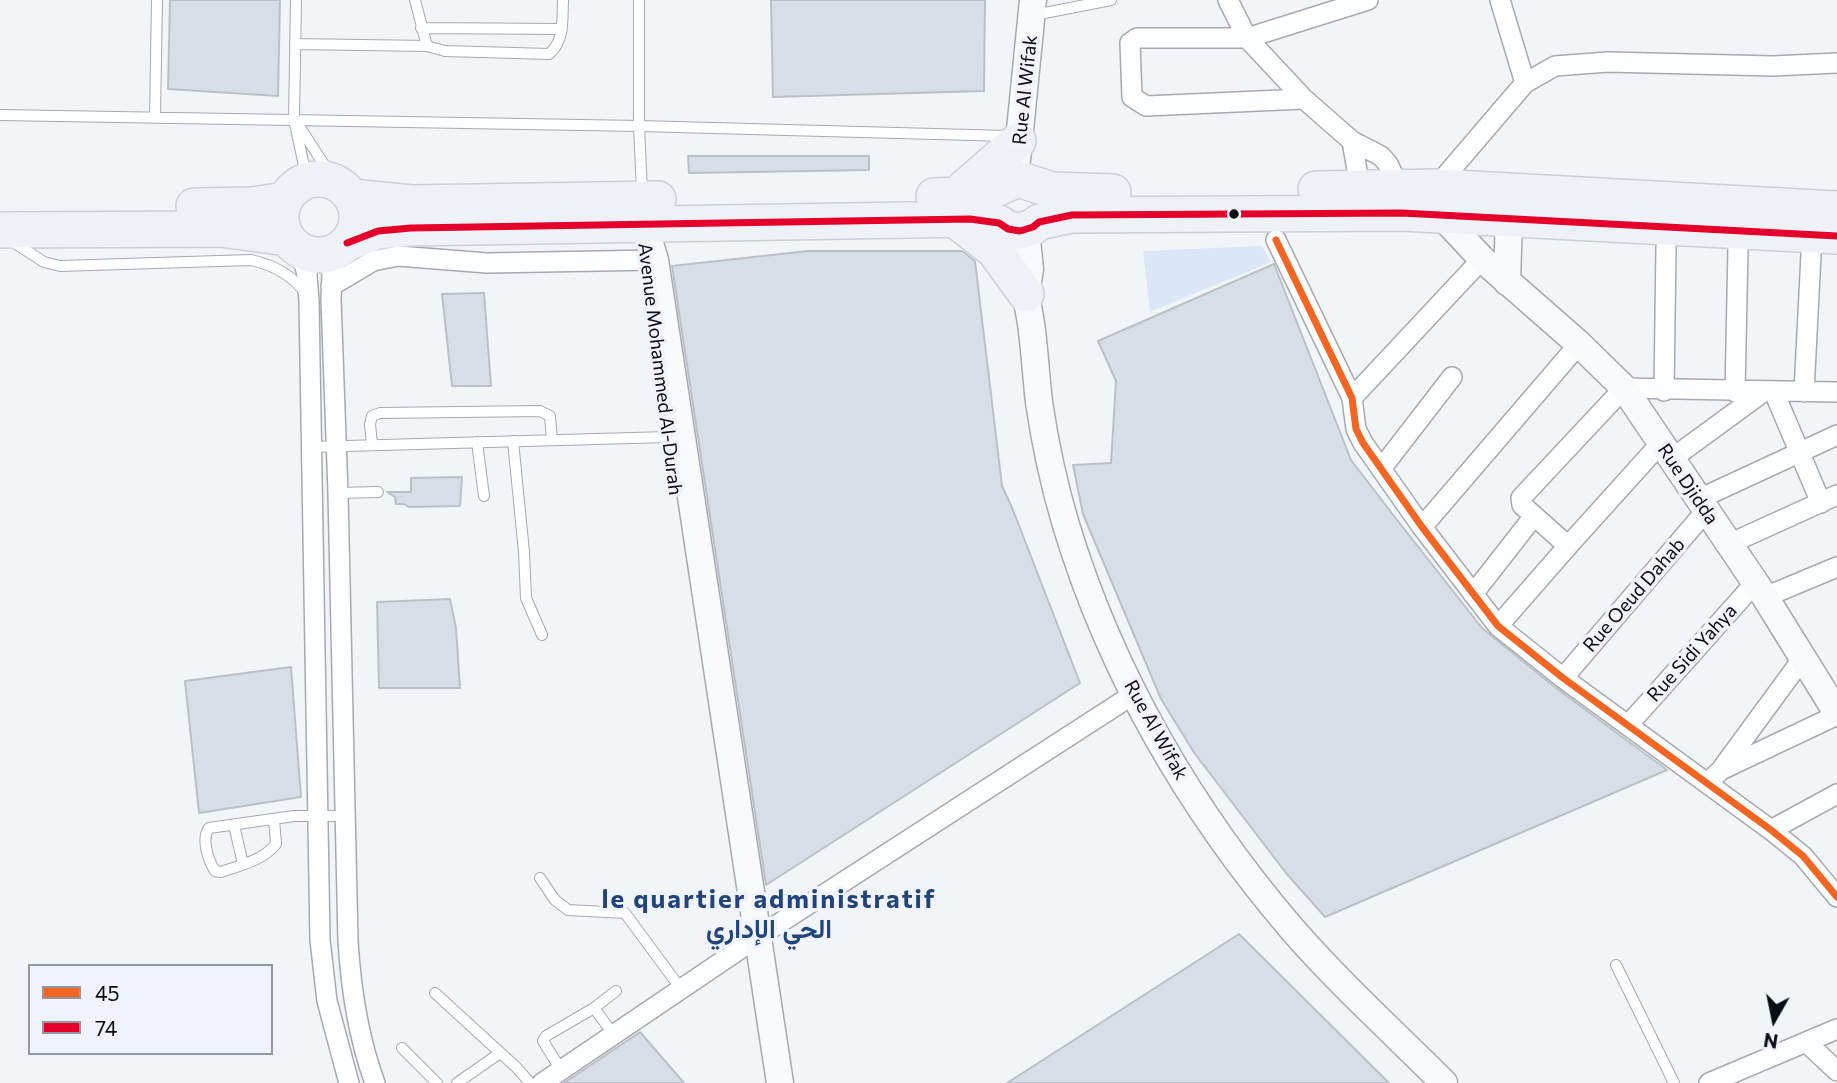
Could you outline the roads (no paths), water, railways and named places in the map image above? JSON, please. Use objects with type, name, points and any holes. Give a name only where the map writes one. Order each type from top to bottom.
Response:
[{"type":"highway","points":[[954,207],[1019,139]]},
{"type":"highway","points":[[0,206],[235,206],[291,193],[317,179],[343,190],[412,202],[643,212]]},
{"type":"highway","points":[[1018,209],[1078,192],[1399,187],[1438,201],[1509,217],[1825,235]]},
{"type":"highway","points":[[343,190],[357,215],[352,234],[343,246]]},
{"type":"highway","points":[[291,193],[281,219],[294,244]]},
{"type":"highway","points":[[0,232],[220,229],[294,244],[321,255],[370,233],[395,228],[643,212],[954,207],[978,195],[1018,209],[1088,215],[1363,212],[1438,201],[1837,209]]},
{"type":"highway","points":[[954,207],[994,250],[1026,294]]},
{"type":"street","points":[[1228,0],[1247,38],[1304,99],[1352,141],[1381,156],[1399,187]]},
{"type":"street","points":[[1304,99],[1146,106],[1132,97],[1129,48],[1133,40],[1247,38],[1368,0]]},
{"type":"street","points":[[1500,0],[1525,83]]},
{"type":"street","name":"Rue Al Wifak","points":[[1033,8],[1019,139],[1018,209],[1010,247],[1026,294],[1040,405],[1051,465],[1066,524],[1094,605],[1134,694],[1195,800],[1267,899],[1320,960],[1444,1083]]},
{"type":"street","points":[[1438,201],[1525,83],[1555,66],[1608,62],[1773,66],[1837,63]]},
{"type":"street","points":[[1352,141],[1360,188]]},
{"type":"street","name":"Rue Djidda","points":[[1438,201],[1482,259],[1579,344],[1624,388],[1760,590],[1837,714]]},
{"type":"street","name":"Avenue Mohammed Al-Durah","points":[[643,212],[751,942],[765,1083]]},
{"type":"street","points":[[1507,282],[1509,217]]},
{"type":"street","points":[[1804,392],[1825,235]]},
{"type":"street","points":[[1276,240],[1352,398],[1356,429],[1363,443],[1422,527],[1498,626],[1629,724],[1714,777],[1802,856],[1837,897]]},
{"type":"street","points":[[294,244],[307,275],[309,301],[320,940],[333,1031],[349,1083]]},
{"type":"street","points":[[343,246],[332,273],[331,286],[350,973],[360,1037],[375,1083]]},
{"type":"street","points":[[1664,391],[1666,247]]},
{"type":"street","points":[[1735,392],[1738,248]]},
{"type":"street","points":[[331,286],[373,261],[398,256],[487,262],[649,260]]},
{"type":"street","points":[[1352,398],[1482,259]]},
{"type":"street","points":[[1422,527],[1579,344]]},
{"type":"street","points":[[1381,469],[1452,377]]},
{"type":"street","points":[[1567,546],[1522,505],[1521,498],[1624,388],[1664,391],[1837,392]]},
{"type":"street","points":[[1498,626],[1567,546],[1665,452],[1768,392]]},
{"type":"street","points":[[1728,544],[1829,499],[1799,452],[1768,392]]},
{"type":"street","points":[[1701,506],[1799,452],[1837,435]]},
{"type":"street","name":"Rue Oeud Dahab","points":[[1563,677],[1701,506]]},
{"type":"street","points":[[1473,594],[1534,516]]},
{"type":"street","points":[[1760,590],[1837,567]]},
{"type":"street","name":"Rue Sidi Yahya","points":[[1629,724],[1760,590]]},
{"type":"street","points":[[1714,777],[1804,658]]},
{"type":"street","points":[[542,1083],[751,942],[1134,694]]},
{"type":"street","points":[[1714,777],[1837,714]]},
{"type":"street","points":[[1771,830],[1837,794]]},
{"type":"street","name":"Avenue Mohammed Al-Durah","points":[[751,942],[780,1083]]},
{"type":"street","points":[[1709,1083],[1733,1079],[1837,1029]]},
{"type":"street","points":[[1806,1042],[1837,1071]]},
{"type":"lane","points":[[155,118],[157,0]]},
{"type":"lane","points":[[291,193],[303,166],[294,119],[296,0]]},
{"type":"lane","points":[[415,0],[426,46]]},
{"type":"lane","points":[[295,44],[426,46],[445,51],[549,54],[558,47],[563,0]]},
{"type":"lane","points":[[639,0],[639,126],[643,212]]},
{"type":"lane","points":[[1033,8],[1111,0]]},
{"type":"lane","points":[[421,28],[562,29]]},
{"type":"lane","points":[[0,115],[639,126],[1019,139]]},
{"type":"lane","points":[[294,119],[343,190]]},
{"type":"lane","points":[[0,232],[44,262],[61,266],[239,260],[263,262],[285,273],[309,301]]},
{"type":"lane","points":[[372,445],[370,420],[372,416],[380,413],[540,411],[550,416],[552,440]]},
{"type":"lane","points":[[311,447],[675,436]]},
{"type":"lane","points":[[513,441],[526,598],[542,635]]},
{"type":"lane","points":[[477,442],[484,496]]},
{"type":"lane","points":[[338,493],[378,492]]},
{"type":"lane","points":[[274,819],[276,844],[258,859],[220,872],[215,871],[206,845],[205,834],[209,828],[294,816],[345,816]]},
{"type":"lane","points":[[234,825],[243,864]]},
{"type":"lane","points":[[540,878],[555,900],[568,910],[625,913],[681,989]]},
{"type":"lane","points":[[1616,965],[1674,1083]]},
{"type":"lane","points":[[561,1070],[543,1041],[546,1036],[616,991]]},
{"type":"lane","points":[[435,993],[530,1083]]},
{"type":"lane","points":[[594,1007],[614,1035]]},
{"type":"lane","points":[[402,1048],[437,1083]]},
{"type":"lane","points":[[457,1083],[500,1053]]},
{"type":"district","name":"le quartier administratif الحي الإداري","points":[[769,914]]}]
